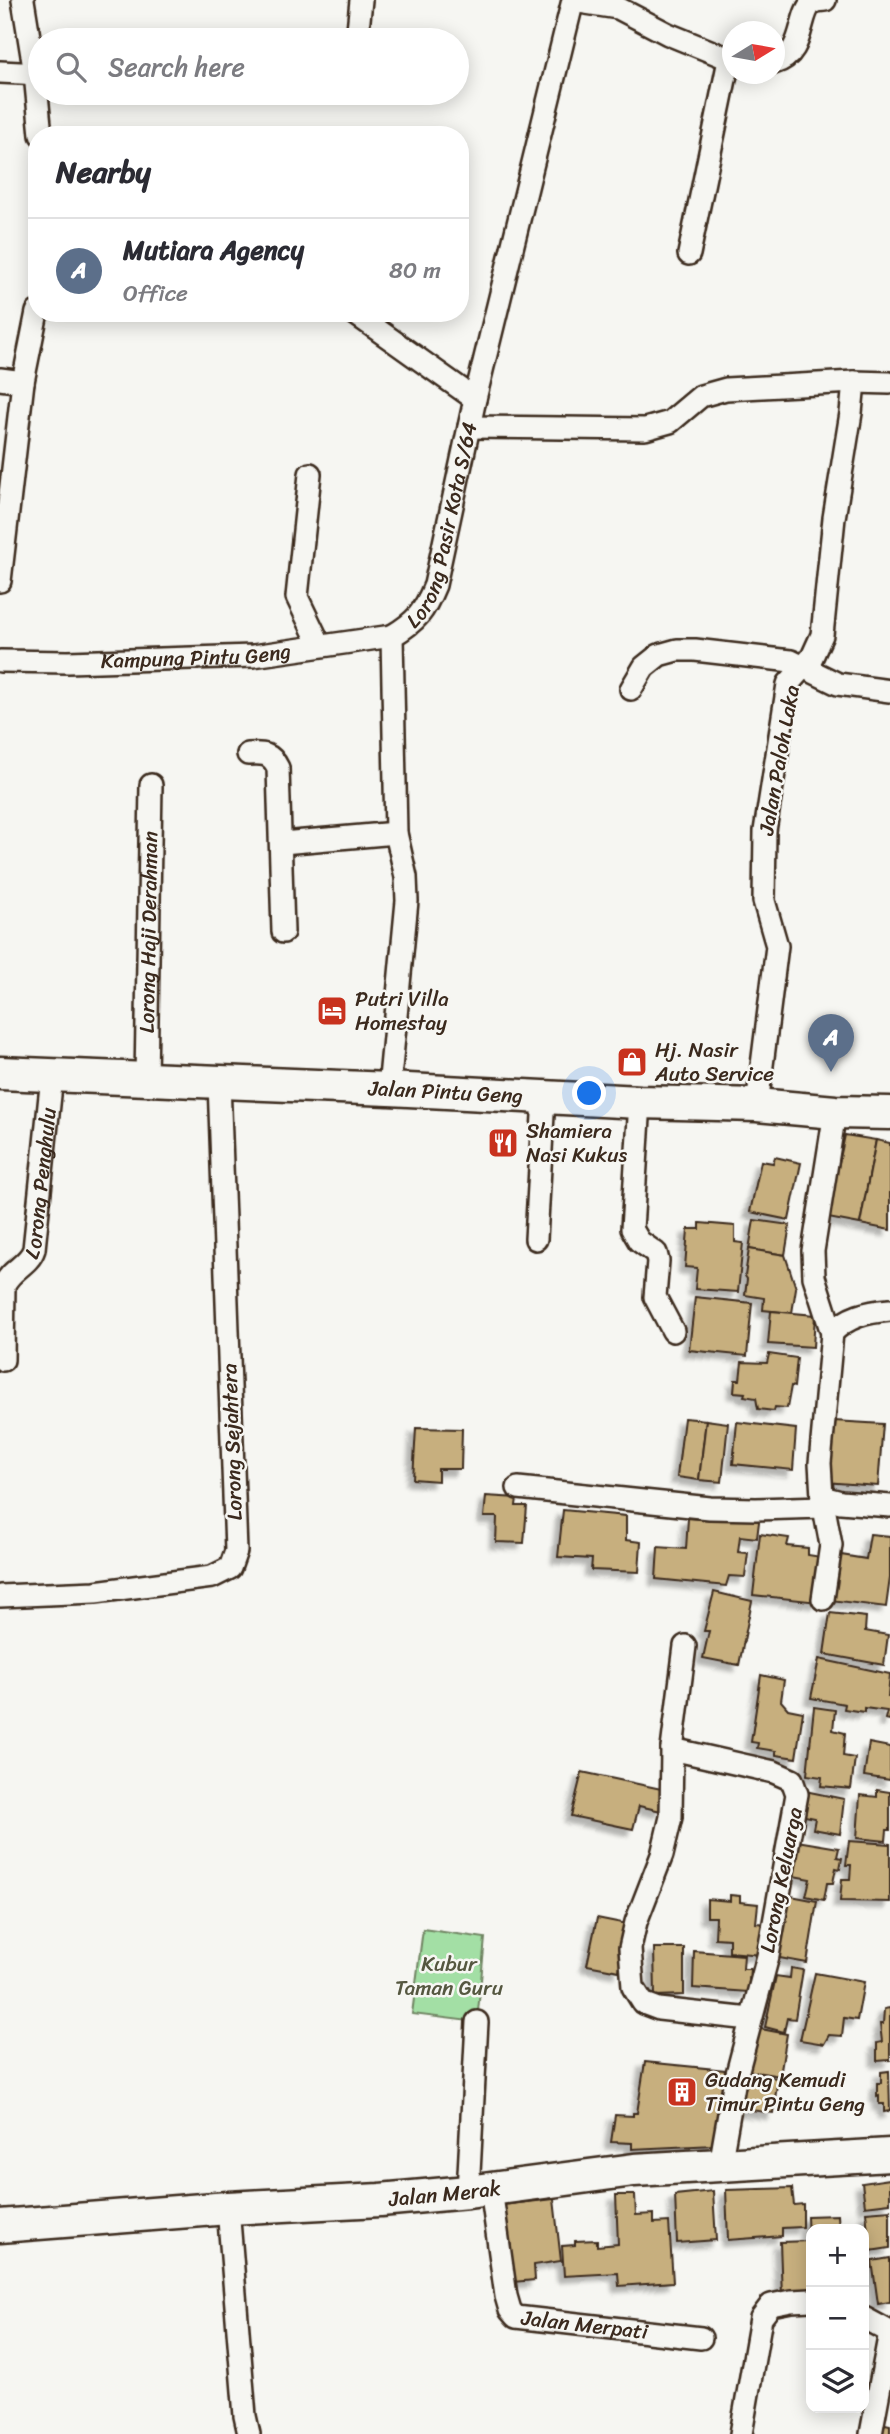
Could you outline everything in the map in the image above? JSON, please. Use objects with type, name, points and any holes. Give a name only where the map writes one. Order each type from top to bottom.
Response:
[{"type":"main road","name":"Jalan Pintu Geng","points":[[0,1073],[757,1105],[835,1112],[890,1112]]},
{"type":"main road","name":"Jalan Merak","points":[[0,2226],[228,2208],[380,2200],[480,2191],[635,2170],[890,2155]]},
{"type":"street","points":[[23,0],[29,28]]},
{"type":"street","points":[[358,28],[361,0]]},
{"type":"street","points":[[785,56],[800,40],[807,9],[813,2],[825,0]]},
{"type":"street","points":[[573,1],[619,4],[668,34],[722,56]]},
{"type":"street","name":"Lorong Pasir Kota S/64","points":[[389,1089],[407,901],[406,877],[396,833],[392,636],[412,623],[426,608],[435,585],[475,399],[573,1]]},
{"type":"street","points":[[0,72],[28,73]]},
{"type":"street","points":[[689,254],[726,84]]},
{"type":"street","points":[[40,105],[41,126]]},
{"type":"street","points":[[0,581],[3,525],[23,382],[35,322]]},
{"type":"street","points":[[367,322],[475,399]]},
{"type":"street","points":[[0,379],[23,382]]},
{"type":"street","name":"Jalan Paloh Laka","points":[[757,1105],[777,943],[764,901],[765,831],[787,688],[790,679],[812,657],[822,635],[834,517],[854,382]]},
{"type":"street","points":[[469,427],[645,429],[670,422],[701,396],[726,389],[890,382]]},
{"type":"street","points":[[310,474],[297,597],[320,645]]},
{"type":"street","name":"Kampung Pintu Geng","points":[[0,661],[68,662],[253,656],[392,636]]},
{"type":"street","points":[[631,689],[644,667],[659,655],[677,650],[791,661],[838,684],[890,691]]},
{"type":"street","points":[[248,754],[263,753],[273,758],[278,768],[283,932]]},
{"type":"street","name":"Lorong Haji Derahman","points":[[146,1079],[151,785]]},
{"type":"street","points":[[282,843],[396,833]]},
{"type":"street","name":"Lorong Penghulu","points":[[3,1360],[4,1285],[10,1276],[28,1261],[34,1249],[52,1076]]},
{"type":"street","name":"Lorong Sejahtera","points":[[0,1596],[108,1590],[212,1577],[230,1568],[236,1551],[219,1082]]},
{"type":"street","points":[[536,1239],[544,1097]]},
{"type":"street","points":[[640,1102],[632,1229],[639,1241],[656,1254],[658,1261],[655,1297],[673,1331]]},
{"type":"street","points":[[823,1599],[831,1545],[823,1502],[820,1463],[838,1327],[814,1276],[813,1251],[835,1112]]},
{"type":"street","points":[[838,1327],[855,1316],[890,1310]]},
{"type":"street","points":[[518,1488],[710,1508],[756,1509],[823,1502],[890,1506]]},
{"type":"street","points":[[685,1646],[672,1749],[671,1817],[662,1855],[636,1922],[630,1948],[630,1970],[633,1987],[643,2003],[659,2009],[750,2019]]},
{"type":"street","name":"Lorong Keluarga","points":[[672,1749],[774,1772],[792,1780],[796,1787],[796,1803],[770,1943],[724,2133],[720,2165]]},
{"type":"street","points":[[477,2022],[480,2191]]},
{"type":"street","name":"Jalan Merpati","points":[[480,2191],[510,2311],[516,2317],[701,2338]]},
{"type":"street","points":[[228,2208],[245,2416],[249,2434]]},
{"type":"street","points":[[741,2434],[761,2318],[771,2305],[806,2301]]},
{"type":"street","points":[[869,2321],[890,2332],[871,2434]]},
{"type":"green space","name":"Kubur Taman Guru","points":[[423,1929],[485,1938],[477,2022],[412,2014]]},
{"type":"building","points":[[845,1135],[876,1140],[860,1224],[828,1218],[829,1170],[837,1172]]},
{"type":"building","points":[[876,1140],[890,1143],[890,1230],[860,1224]]},
{"type":"building","points":[[775,1157],[801,1163],[789,1220],[750,1212],[761,1161],[773,1163]]},
{"type":"building","points":[[754,1220],[790,1225],[785,1255],[749,1249]]},
{"type":"building","points":[[700,1223],[735,1226],[735,1242],[743,1243],[738,1292],[695,1289],[697,1268],[685,1267],[688,1229],[700,1229]]},
{"type":"building","points":[[749,1249],[785,1255],[796,1288],[792,1313],[763,1310],[764,1298],[745,1295]]},
{"type":"building","points":[[695,1297],[752,1303],[747,1356],[689,1350]]},
{"type":"building","points":[[771,1311],[815,1315],[813,1347],[768,1344]]},
{"type":"building","points":[[769,1354],[797,1358],[794,1387],[791,1386],[787,1408],[775,1407],[774,1411],[758,1409],[756,1398],[734,1392],[735,1380],[740,1380],[742,1362],[767,1363]]},
{"type":"building","points":[[684,1418],[706,1420],[699,1480],[677,1477]]},
{"type":"building","points":[[706,1420],[728,1423],[722,1482],[699,1480]]},
{"type":"building","points":[[834,1421],[883,1424],[878,1486],[824,1482]]},
{"type":"building","points":[[737,1422],[796,1429],[793,1470],[733,1464]]},
{"type":"building","points":[[416,1428],[462,1429],[461,1469],[438,1469],[438,1481],[413,1479]]},
{"type":"building","points":[[486,1496],[517,1498],[516,1506],[527,1506],[524,1543],[496,1542],[497,1517],[484,1517]]},
{"type":"building","points":[[563,1510],[626,1516],[626,1540],[641,1542],[639,1572],[591,1570],[592,1559],[558,1557]]},
{"type":"building","points":[[717,1512],[760,1514],[757,1538],[740,1536],[738,1552],[748,1553],[745,1577],[729,1576],[726,1586],[656,1579],[658,1547],[686,1549],[688,1518],[717,1520]]},
{"type":"building","points":[[760,1534],[789,1538],[787,1546],[808,1548],[808,1555],[821,1557],[818,1602],[753,1595]]},
{"type":"building","points":[[870,1534],[890,1536],[890,1578],[886,1607],[830,1600],[835,1554],[866,1559]]},
{"type":"building","points":[[714,1592],[752,1601],[739,1665],[703,1658],[709,1631],[704,1631]]},
{"type":"building","points":[[830,1613],[866,1617],[865,1631],[888,1635],[884,1665],[824,1654]]},
{"type":"building","points":[[819,1659],[890,1674],[890,1720],[885,1719],[887,1711],[844,1709],[845,1704],[811,1698]]},
{"type":"building","points":[[761,1675],[784,1680],[781,1701],[788,1709],[803,1712],[796,1758],[776,1755],[776,1751],[757,1748],[758,1743],[751,1742]]},
{"type":"building","points":[[814,1707],[835,1710],[833,1730],[845,1733],[843,1756],[855,1758],[851,1789],[821,1786],[822,1777],[807,1775]]},
{"type":"building","points":[[869,1743],[890,1747],[890,1780],[864,1776]]},
{"type":"building","points":[[582,1772],[666,1790],[661,1811],[639,1806],[633,1829],[571,1816]]},
{"type":"building","points":[[877,1790],[890,1792],[890,1830],[887,1830],[886,1841],[857,1838],[860,1795],[877,1797]]},
{"type":"building","points":[[805,1791],[844,1799],[840,1834],[813,1829],[815,1818],[800,1815]]},
{"type":"building","points":[[797,1841],[839,1848],[837,1857],[842,1858],[840,1869],[836,1868],[833,1883],[827,1883],[824,1900],[806,1896],[810,1879],[788,1875]]},
{"type":"building","points":[[849,1841],[890,1844],[890,1902],[840,1901],[842,1879],[850,1879],[851,1865],[846,1865]]},
{"type":"building","points":[[730,1895],[740,1896],[740,1902],[758,1904],[756,1923],[768,1924],[762,1955],[729,1952],[729,1939],[715,1938],[716,1917],[707,1917],[707,1899],[730,1901]]},
{"type":"building","points":[[786,1895],[817,1901],[807,1963],[774,1957]]},
{"type":"building","points":[[597,1918],[627,1924],[619,1971],[587,1965]]},
{"type":"building","points":[[654,1948],[684,1948],[684,1995],[655,1996]]},
{"type":"building","points":[[694,1951],[744,1955],[743,1969],[750,1969],[748,1992],[693,1988]]},
{"type":"building","points":[[791,1968],[803,1970],[795,2019],[787,2018],[784,2032],[765,2027],[776,1976],[790,1978]]},
{"type":"building","points":[[815,1973],[864,1982],[857,2020],[844,2018],[842,2036],[829,2035],[824,2044],[800,2040]]},
{"type":"building","points":[[890,2008],[890,2060],[877,2061],[877,2043],[882,2042],[880,2024],[883,2024],[884,2009]]},
{"type":"building","points":[[751,2027],[787,2034],[780,2076],[743,2070]]},
{"type":"building","name":"Gudang Kemudi Timur Pintu Geng","points":[[645,2062],[725,2070],[715,2145],[632,2149],[632,2143],[611,2142],[615,2115],[633,2116],[633,2113],[637,2113]]},
{"type":"building","points":[[889,2071],[890,2111],[884,2112],[884,2104],[879,2104],[879,2095],[877,2096],[877,2083],[881,2083],[881,2072]]},
{"type":"building","points":[[742,2073],[778,2078],[773,2113],[735,2108]]},
{"type":"building","points":[[890,2179],[890,2203],[865,2206],[862,2183]]},
{"type":"building","points":[[792,2188],[794,2205],[803,2204],[803,2227],[782,2228],[782,2236],[728,2240],[726,2190]]},
{"type":"building","points":[[713,2191],[716,2240],[677,2243],[675,2195]]},
{"type":"building","points":[[616,2195],[635,2195],[636,2215],[654,2214],[654,2223],[669,2222],[673,2282],[619,2286],[618,2273],[564,2276],[562,2246],[575,2245],[575,2241],[597,2240],[597,2246],[618,2244]]},
{"type":"building","points":[[554,2199],[561,2261],[534,2265],[535,2280],[513,2282],[502,2205]]},
{"type":"building","points":[[890,2210],[890,2248],[870,2251],[866,2212]]},
{"type":"building","points":[[838,2215],[839,2224],[807,2224],[807,2216]]},
{"type":"building","points":[[806,2241],[806,2296],[782,2297],[780,2242]]},
{"type":"building","points":[[890,2258],[890,2302],[878,2304],[872,2261]]},
{"type":"building","points":[[876,2422],[890,2425],[890,2434],[873,2434]]},
{"type":"place","name":"Putri Villa Homestay","points":[[332,1011]]},
{"type":"place","name":"Hj. Nasir Auto Service","points":[[632,1062]]},
{"type":"place","name":"Mutiara Agency","points":[[831,1072]]},
{"type":"place","name":"Shamiera Nasi Kukus","points":[[503,1143]]},
{"type":"place","name":"Gudang Kemudi Timur Pintu Geng","points":[[682,2092]]}]
